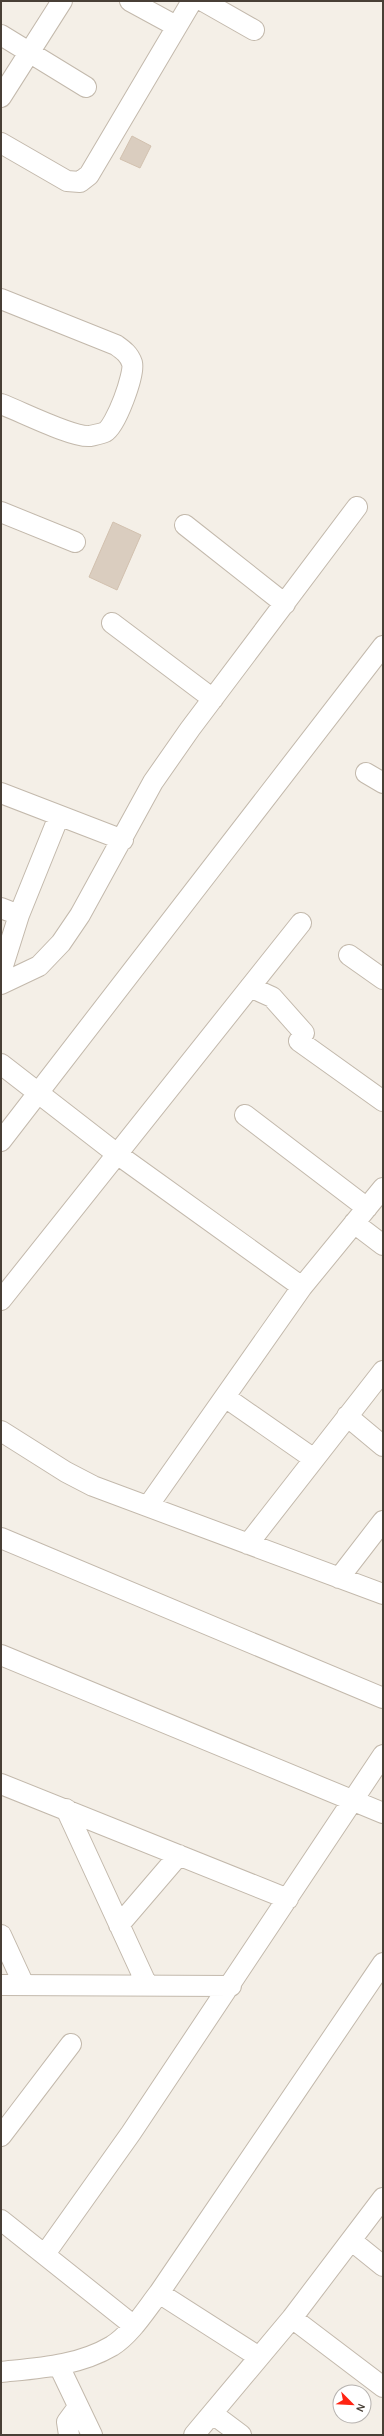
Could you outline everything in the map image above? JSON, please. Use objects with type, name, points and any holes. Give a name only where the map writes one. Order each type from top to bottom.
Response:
[{"type":"street","points":[[1,97],[62,1]]},
{"type":"street","points":[[130,1],[176,26]]},
{"type":"street","points":[[1,143],[67,181],[80,182],[89,176],[192,1]]},
{"type":"street","points":[[203,1],[254,30]]},
{"type":"street","points":[[1,35],[86,87]]},
{"type":"street","points":[[1,299],[116,345],[127,352],[132,363],[132,375],[113,423],[105,432],[94,435],[88,436],[70,432],[1,404]]},
{"type":"street","points":[[1,984],[39,966],[51,954],[80,915],[123,840],[133,816],[153,782],[213,699],[358,507]]},
{"type":"street","points":[[1,512],[76,542]]},
{"type":"street","points":[[184,525],[285,604]]},
{"type":"street","points":[[112,623],[213,699]]},
{"type":"street","points":[[1,1141],[383,646]]},
{"type":"street","points":[[366,773],[383,783]]},
{"type":"street","points":[[1,793],[123,840]]},
{"type":"street","points":[[1,972],[10,912],[59,816]]},
{"type":"street","points":[[1,1300],[301,923]]},
{"type":"street","points":[[349,955],[383,979]]},
{"type":"street","points":[[250,987],[272,997],[301,1037],[383,1101]]},
{"type":"street","points":[[1,1064],[117,1154],[302,1287]]},
{"type":"street","points":[[245,1115],[360,1215],[383,1245]]},
{"type":"street","points":[[148,1506],[302,1287],[383,1188]]},
{"type":"street","points":[[248,1544],[383,1371]]},
{"type":"street","points":[[225,1397],[314,1459]]},
{"type":"street","points":[[347,1416],[383,1446]]},
{"type":"street","points":[[1,1431],[73,1476],[93,1486],[383,1594]]},
{"type":"street","points":[[339,1578],[383,1521]]},
{"type":"street","points":[[1,1538],[383,1698]]},
{"type":"street","points":[[1,1655],[383,1813]]},
{"type":"street","points":[[45,2254],[131,2133],[231,1986],[383,1756]]},
{"type":"street","points":[[1,1784],[288,1899]]},
{"type":"street","points":[[66,1809],[147,1985]]},
{"type":"street","points":[[119,1925],[179,1855]]},
{"type":"street","points":[[1,1935],[24,1985]]},
{"type":"street","points":[[1,2372],[59,2366],[83,2359],[112,2346],[134,2326],[159,2293],[383,1962]]},
{"type":"street","points":[[1,1985],[231,1986]]},
{"type":"street","points":[[1,2136],[71,2044]]},
{"type":"street","points":[[194,2435],[292,2318],[352,2241],[383,2198]]},
{"type":"street","points":[[1,2220],[134,2326]]},
{"type":"street","points":[[352,2241],[383,2266]]},
{"type":"street","points":[[159,2293],[258,2357]]},
{"type":"street","points":[[292,2318],[383,2387]]},
{"type":"street","points":[[59,2366],[92,2435]]},
{"type":"street","points":[[69,2435],[66,2427],[67,2422],[78,2407]]},
{"type":"street","points":[[213,2414],[241,2435]]},
{"type":"building","points":[[132,136],[151,146],[140,168],[120,159]]},
{"type":"building","points":[[113,522],[141,535],[117,590],[89,577]]}]
